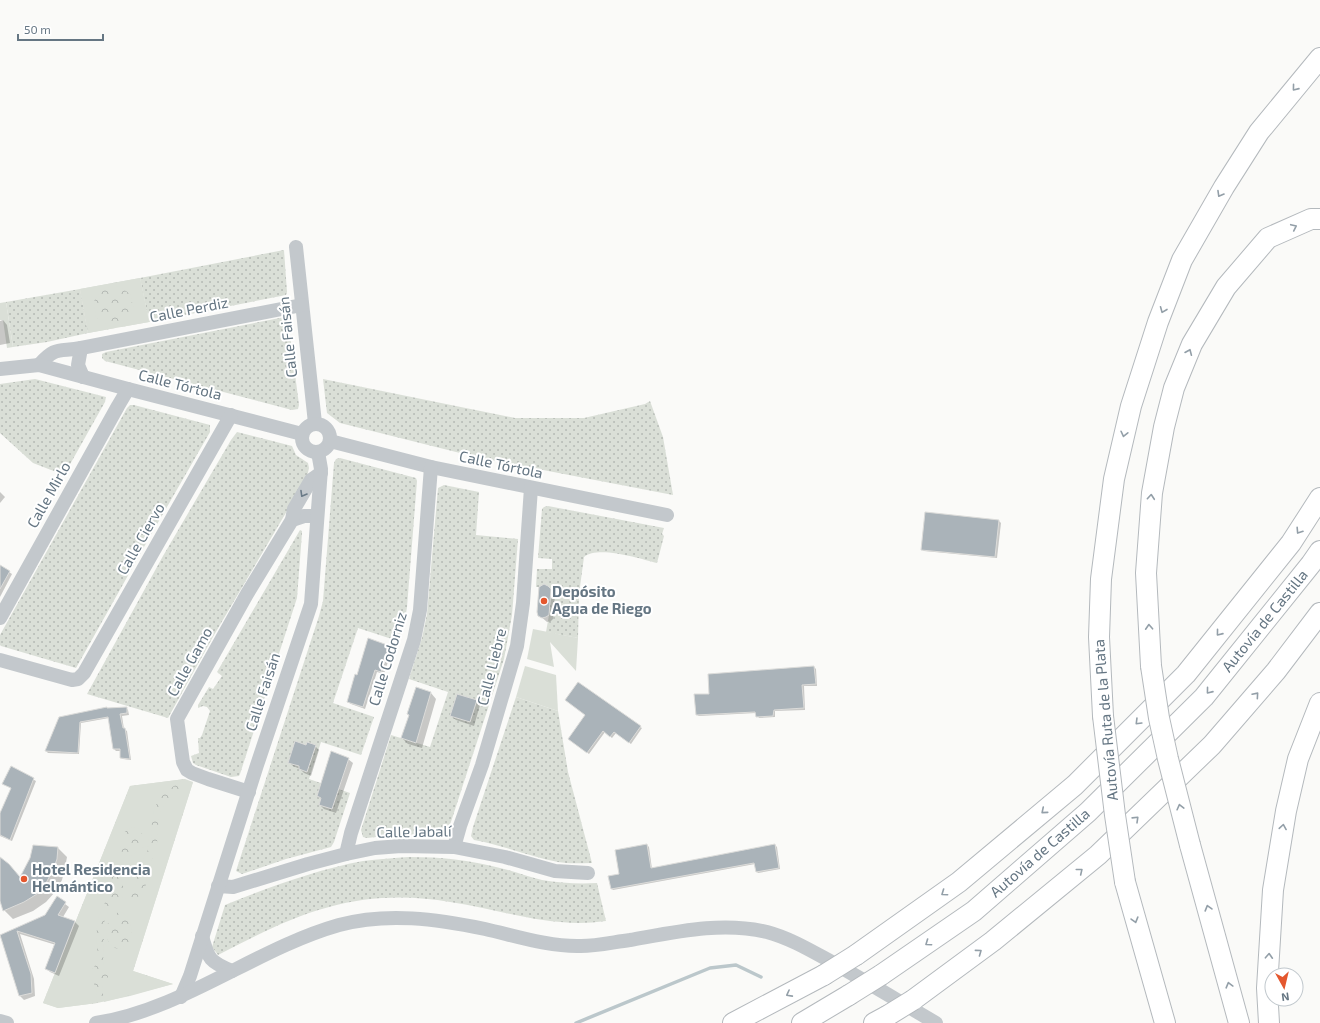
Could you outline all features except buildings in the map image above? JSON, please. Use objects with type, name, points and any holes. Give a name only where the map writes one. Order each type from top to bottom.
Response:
[{"type":"highway","name":"Autovía Ruta de la Plata","points":[[1165,1023],[1125,882],[1103,716],[1098,637],[1101,579],[1114,479],[1131,406],[1158,322],[1182,260],[1224,187],[1260,132],[1320,58]]},
{"type":"highway","points":[[1240,1023],[1190,844],[1159,718],[1151,666],[1146,573],[1152,493],[1164,427],[1174,388],[1192,344],[1226,287],[1268,238],[1310,219],[1320,219]]},
{"type":"highway","points":[[733,1023],[824,975],[856,955],[959,882],[1075,785],[1186,674],[1291,543],[1320,498]]},
{"type":"highway","name":"Autovía de Castilla","points":[[802,1023],[881,975],[974,911],[1088,812],[1204,697],[1320,551]]},
{"type":"highway","points":[[880,1019],[913,1000],[993,941],[1104,850],[1212,745],[1276,671],[1320,614]]},
{"type":"highway","points":[[1269,1023],[1267,988],[1273,890],[1286,811],[1298,760],[1320,703]]},
{"type":"street","name":"Calle Faisán","points":[[296,246],[315,423]]},
{"type":"street","name":"Calle Perdiz","points":[[44,366],[49,355],[56,350],[76,349],[302,305]]},
{"type":"street","points":[[76,349],[78,364],[83,377]]},
{"type":"street","points":[[0,369],[44,366]]},
{"type":"street","name":"Calle Tórtola","points":[[44,366],[302,434]]},
{"type":"street","name":"Calle Mirlo","points":[[0,618],[128,389]]},
{"type":"street","name":"Calle Ciervo","points":[[0,660],[62,678],[72,680],[78,679],[87,668],[231,416]]},
{"type":"street","points":[[315,423],[322,424],[327,428],[330,435],[330,441],[328,447],[318,452],[312,452],[303,445],[301,439],[305,428],[315,423]]},
{"type":"street","name":"Calle Tórtola","points":[[330,441],[431,467],[667,515]]},
{"type":"street","name":"Calle Faisán","points":[[181,997],[190,976],[264,743],[311,604],[321,473],[318,452]]},
{"type":"street","name":"Calle Codorniz","points":[[346,854],[353,826],[414,640],[420,610],[431,467]]},
{"type":"street","name":"Calle Gamo","points":[[249,792],[208,779],[188,770],[183,762],[178,719],[247,594],[292,520],[294,509],[311,480],[321,473]]},
{"type":"street","name":"Calle Liebre","points":[[454,847],[482,765],[517,646],[523,603],[532,488]]},
{"type":"street","points":[[292,520],[304,516],[317,516]]},
{"type":"street","name":"Calle Jabalí","points":[[218,886],[233,887],[346,854],[376,848],[401,846],[454,847],[504,857],[555,871],[588,873]]},
{"type":"street","points":[[96,1023],[117,1020],[181,997],[273,951],[341,925],[370,920],[420,918],[484,929],[548,943],[581,946],[689,930],[744,928],[768,932],[797,943],[849,971],[936,1023]]},
{"type":"street","points":[[202,936],[207,954],[213,962],[232,971]]},
{"type":"street","points":[[0,1021],[7,1023]]},
{"type":"green space","points":[[284,250],[286,295],[149,322],[140,278]]},
{"type":"green space","points":[[140,278],[149,322],[88,333],[80,289]]},
{"type":"green space","points":[[140,278],[149,322],[121,327],[121,324],[125,323],[134,310],[130,294],[119,286],[102,289],[94,301],[96,317],[109,326],[114,325],[115,328],[88,333],[80,289]]},
{"type":"green space","points":[[80,289],[88,333],[47,342],[13,347],[6,302]]},
{"type":"green space","points":[[6,302],[13,347],[7,348],[3,320],[0,320],[0,303]]},
{"type":"green space","points":[[285,317],[288,320],[299,405],[298,409],[292,410],[105,361],[102,358],[102,354],[106,352]]},
{"type":"green space","points":[[35,379],[106,397],[105,402],[64,475],[33,463],[0,433],[0,384]]},
{"type":"green space","points":[[323,379],[515,418],[584,418],[645,404],[650,401],[663,437],[673,495],[480,458],[340,423],[327,413]]},
{"type":"green space","points":[[130,405],[210,425],[210,432],[76,668],[1,646],[0,635]]},
{"type":"green space","points":[[237,432],[292,446],[296,455],[308,463],[309,468],[307,477],[214,635],[168,718],[87,694],[163,556]]},
{"type":"green space","points":[[340,458],[416,478],[417,481],[405,620],[398,641],[358,628],[333,703],[374,717],[361,755],[321,742],[309,779],[350,793],[331,847],[286,859],[242,874],[236,871],[323,601],[334,463],[336,459]]},
{"type":"green space","points":[[444,485],[479,492],[476,535],[518,539],[512,615],[504,659],[448,831],[442,836],[403,834],[367,838],[363,837],[361,830],[391,735],[430,747],[448,692],[409,679],[422,638],[427,614],[438,488]]},
{"type":"green space","points":[[548,506],[664,528],[662,534],[664,536],[657,563],[631,556],[599,552],[584,557],[579,594],[578,638],[546,632],[551,589],[544,584],[536,587],[537,569],[552,569],[552,559],[538,558],[542,509]]},
{"type":"green space","points":[[300,530],[302,533],[297,598],[240,774],[239,776],[231,777],[196,765],[193,763],[191,756],[199,753],[198,738],[202,735],[210,711],[207,707],[203,706],[198,708],[198,705],[209,687],[213,689],[222,676],[217,672]]},
{"type":"green space","points":[[533,629],[578,638],[576,671],[550,642],[554,667],[527,659]]},
{"type":"green space","points":[[525,666],[556,675],[558,711],[516,697]]},
{"type":"green space","points":[[516,697],[558,711],[568,772],[592,863],[558,862],[474,840],[471,836]]},
{"type":"green space","points":[[185,779],[193,782],[133,971],[173,984],[130,996],[97,1003],[58,1008],[43,1003],[130,786]]},
{"type":"green space","points":[[185,779],[167,791],[157,804],[152,819],[151,841],[146,839],[137,827],[128,829],[121,840],[122,853],[128,856],[132,855],[141,848],[150,846],[139,864],[125,864],[113,871],[113,890],[99,916],[97,931],[98,959],[90,974],[96,988],[97,1003],[58,1008],[43,1003],[130,786]]},
{"type":"green space","points":[[193,782],[133,971],[173,984],[104,1002],[102,986],[107,981],[108,976],[103,967],[104,933],[106,933],[109,943],[118,949],[122,948],[130,941],[131,932],[128,918],[119,912],[110,920],[106,929],[103,929],[106,914],[117,898],[132,899],[144,892],[147,880],[145,869],[154,856],[157,844],[159,814],[169,798]]},
{"type":"green space","points":[[409,857],[444,858],[466,861],[505,869],[537,879],[562,883],[597,883],[606,921],[566,923],[546,921],[470,905],[420,898],[389,898],[344,903],[300,916],[218,955],[212,947],[225,905],[310,874],[328,869],[363,861]]},
{"type":"green space","points":[[129,873],[135,875],[137,881],[135,887],[129,889],[123,887],[121,881],[123,875]]},
{"type":"waterway","points":[[576,1023],[710,968],[736,965],[761,977]]},
{"type":"place","name":"Depósito Agua de Riego","points":[[544,601]]},
{"type":"place","name":"Hotel Residencia Helmántico","points":[[24,879]]}]
